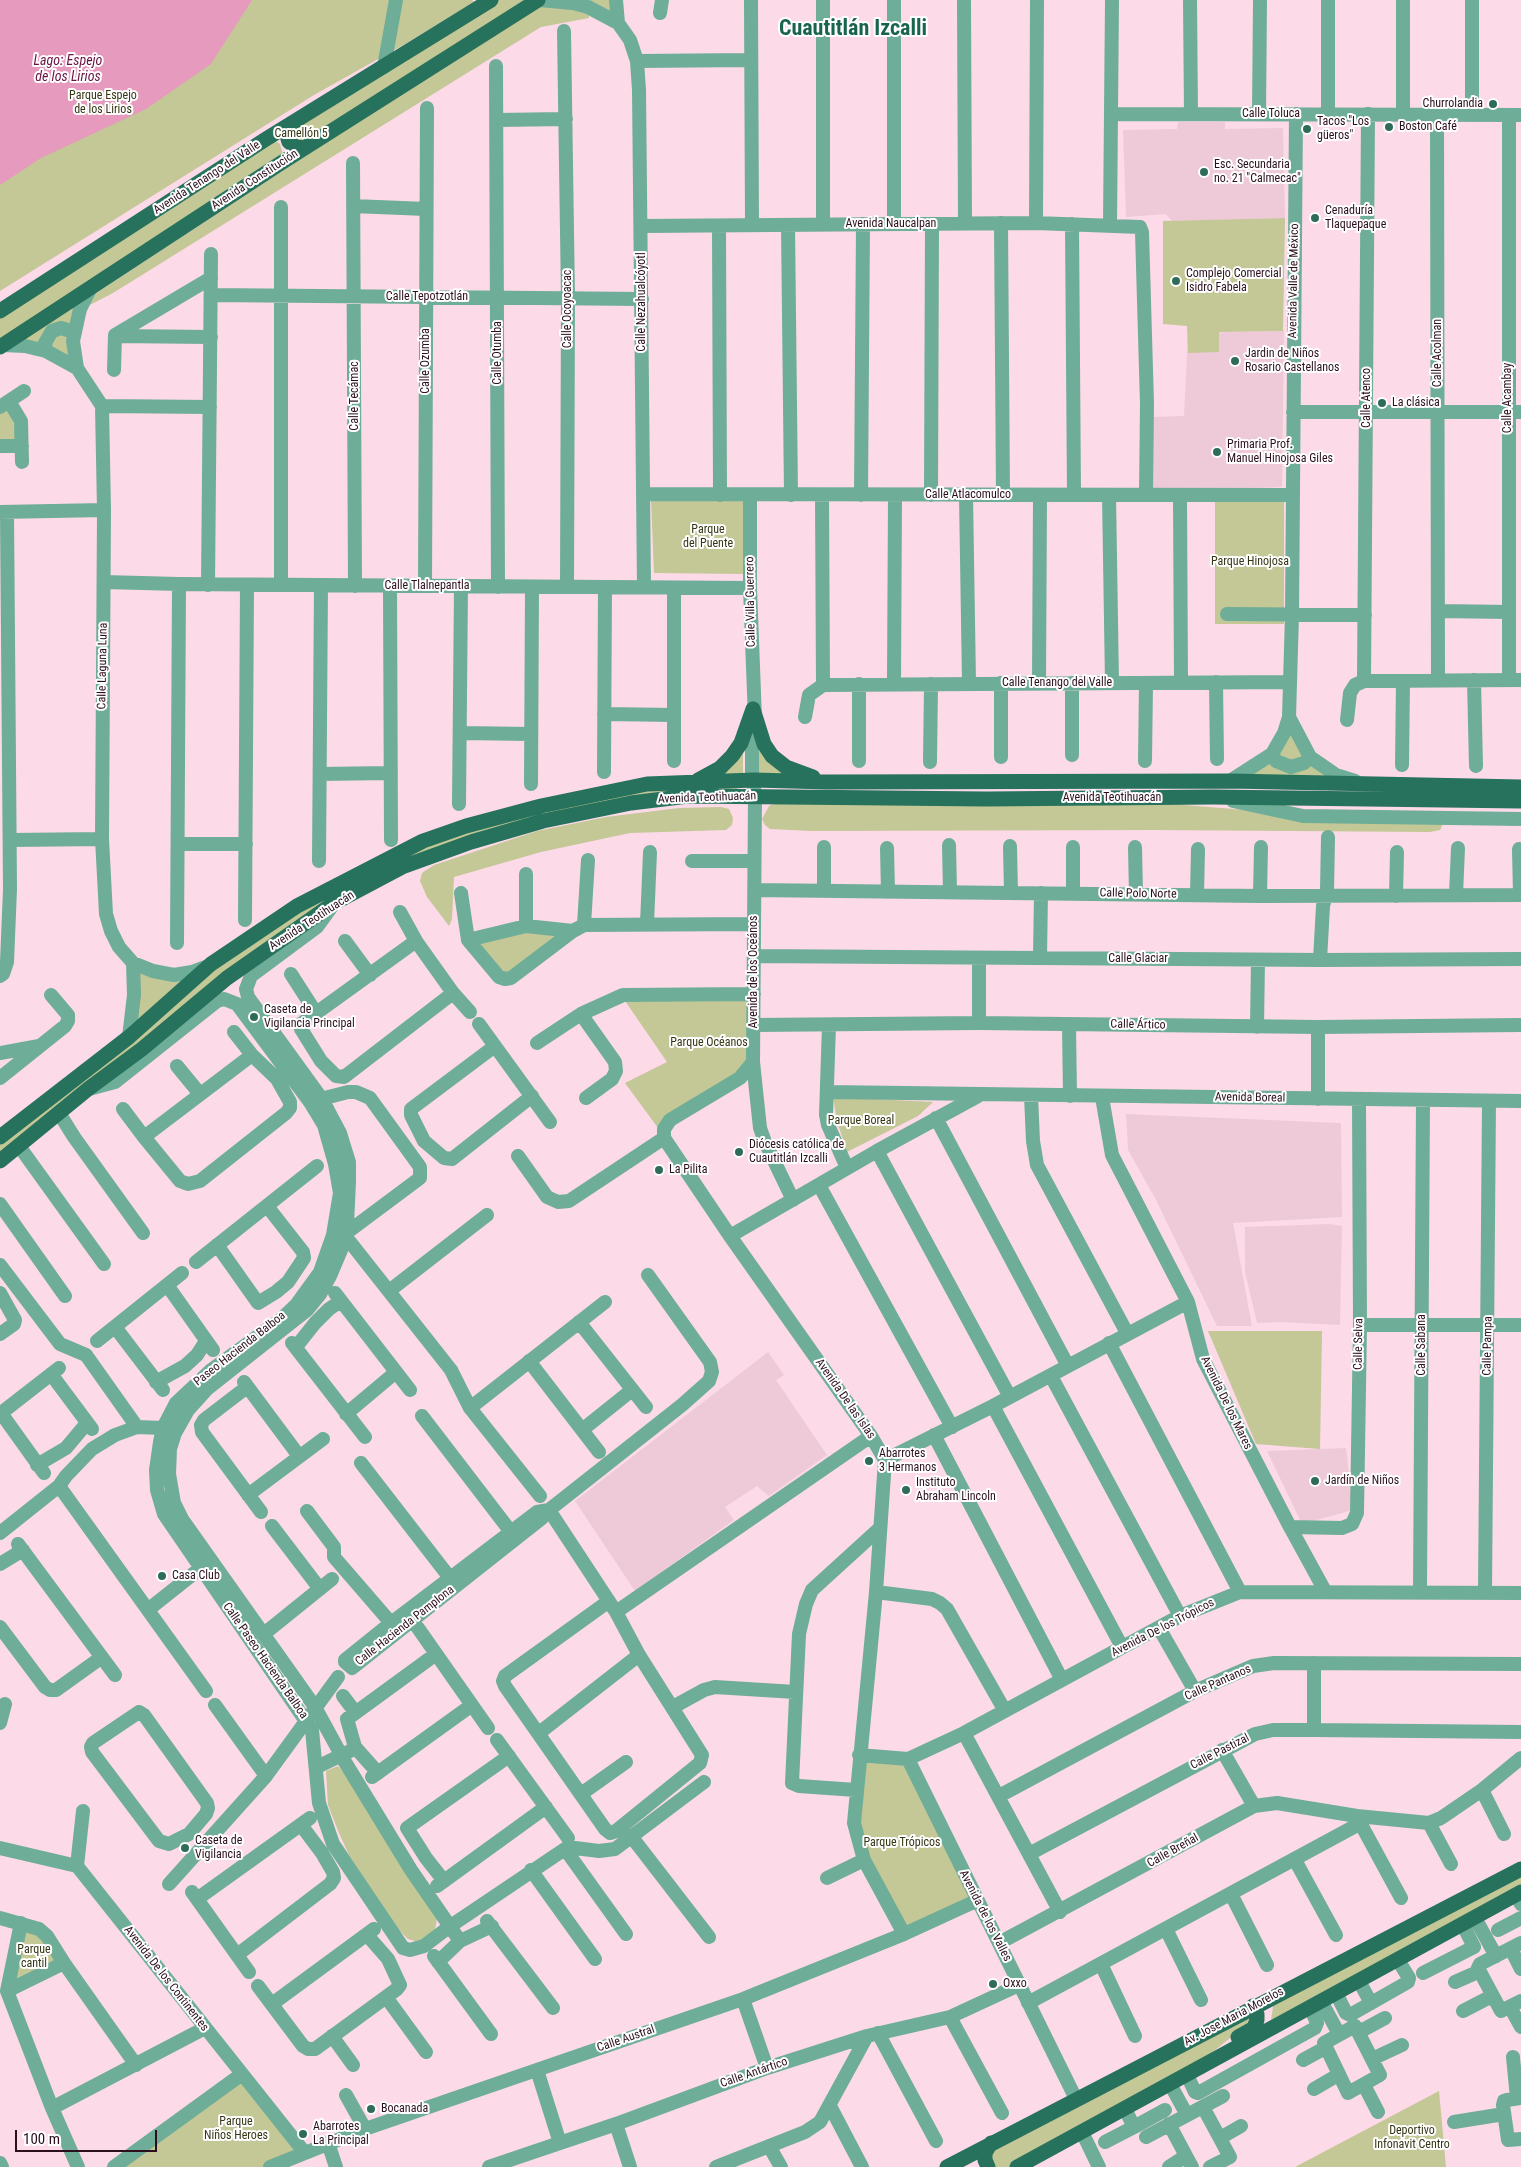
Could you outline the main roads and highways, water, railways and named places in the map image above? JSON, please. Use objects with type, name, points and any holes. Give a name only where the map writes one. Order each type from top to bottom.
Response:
[{"type":"main road","name":"Avenida Tenango del Valle","points":[[0,311],[266,139],[491,0]]},
{"type":"main road","name":"Avenida Constitución","points":[[1,346],[281,162],[539,0]]},
{"type":"main road","points":[[289,125],[286,132],[289,142],[296,147],[304,148]]},
{"type":"main road","points":[[266,139],[274,139],[283,147],[284,155],[281,162]]},
{"type":"main road","points":[[697,781],[720,768],[732,756],[741,743],[753,709],[764,744],[772,756],[786,767],[829,782]]},
{"type":"main road","name":"Avenida Teotihuacán","points":[[0,1137],[128,1037],[211,964],[297,906],[423,841],[466,826],[541,806],[647,784],[697,781],[1230,781],[1521,787]]},
{"type":"main road","name":"Avenida Teotihuacán","points":[[0,1161],[88,1089],[142,1049],[227,978],[334,903],[402,867],[470,842],[543,821],[631,803],[688,796],[986,799],[1213,797],[1521,801]]},
{"type":"main road","name":"Av. Jose Maria Morelos","points":[[947,2167],[1521,1868]]},
{"type":"main road","points":[[1017,2167],[1360,1980],[1519,1897]]},
{"type":"main road","points":[[1205,2065],[1221,2047],[1254,2028],[1257,2014],[1253,2006]]},
{"type":"main road","points":[[988,2167],[985,2153],[991,2144]]},
{"type":"water","name":"Lago: Espejo de los Lirios","points":[[0,0],[252,0],[211,64],[146,109],[41,158],[0,185]]},
{"type":"place","name":"Churrolandia","points":[[1493,104]]},
{"type":"place","name":"Boston Café","points":[[1389,127]]},
{"type":"place","name":"Tacos \"Los güeros\"","points":[[1307,129]]},
{"type":"place","name":"Esc. Secundaria no. 21 \"Calmecac\"","points":[[1204,172]]},
{"type":"place","name":"Cenaduría Tlaquepaque","points":[[1315,218]]},
{"type":"place","name":"Complejo Comercial Isidro Fabela","points":[[1176,281]]},
{"type":"place","name":"Jardin de Niños Rosario Castellanos","points":[[1235,361]]},
{"type":"place","name":"La clásica","points":[[1382,403]]},
{"type":"place","name":"Primaria Prof. Manuel Hinojosa Giles","points":[[1217,452]]},
{"type":"place","name":"Caseta de Vigilancia Principal","points":[[254,1017]]},
{"type":"place","name":"Diócesis católica de Cuautitlán Izcalli","points":[[739,1152]]},
{"type":"place","name":"La Pilita","points":[[659,1170]]},
{"type":"place","name":"Abarrotes 3 Hermanos","points":[[869,1461]]},
{"type":"place","name":"Jardín de Niños","points":[[1315,1481]]},
{"type":"place","name":"Instituto Abraham Lincoln","points":[[906,1490]]},
{"type":"place","name":"Casa Club","points":[[162,1576]]},
{"type":"place","name":"Caseta de Vigilancia","points":[[185,1848]]},
{"type":"place","name":"Oxxo","points":[[993,1984]]},
{"type":"place","name":"Bocanada","points":[[371,2109]]},
{"type":"place","name":"Abarrotes La Principal","points":[[303,2134]]},
{"type":"district","name":"Cuautitlán Izcalli","points":[[853,29]]},
{"type":"park label","name":"Parque Espejo de los Lirios","points":[[103,103]]},
{"type":"park label","name":"Camellón 5","points":[[301,134]]},
{"type":"park label","name":"Parque del Puente","points":[[708,537]]},
{"type":"park label","name":"Parque Hinojosa","points":[[1250,562]]},
{"type":"park label","name":"Parque Océanos","points":[[709,1043]]},
{"type":"park label","name":"Parque Boreal","points":[[861,1121]]},
{"type":"park label","name":"Parque Trópicos","points":[[902,1843]]},
{"type":"park label","name":"Parque cantil","points":[[34,1957]]},
{"type":"park label","name":"Parque Niños Heroes","points":[[236,2129]]},
{"type":"park label","name":"Deportivo Infonavit Centro","points":[[1412,2138]]}]
